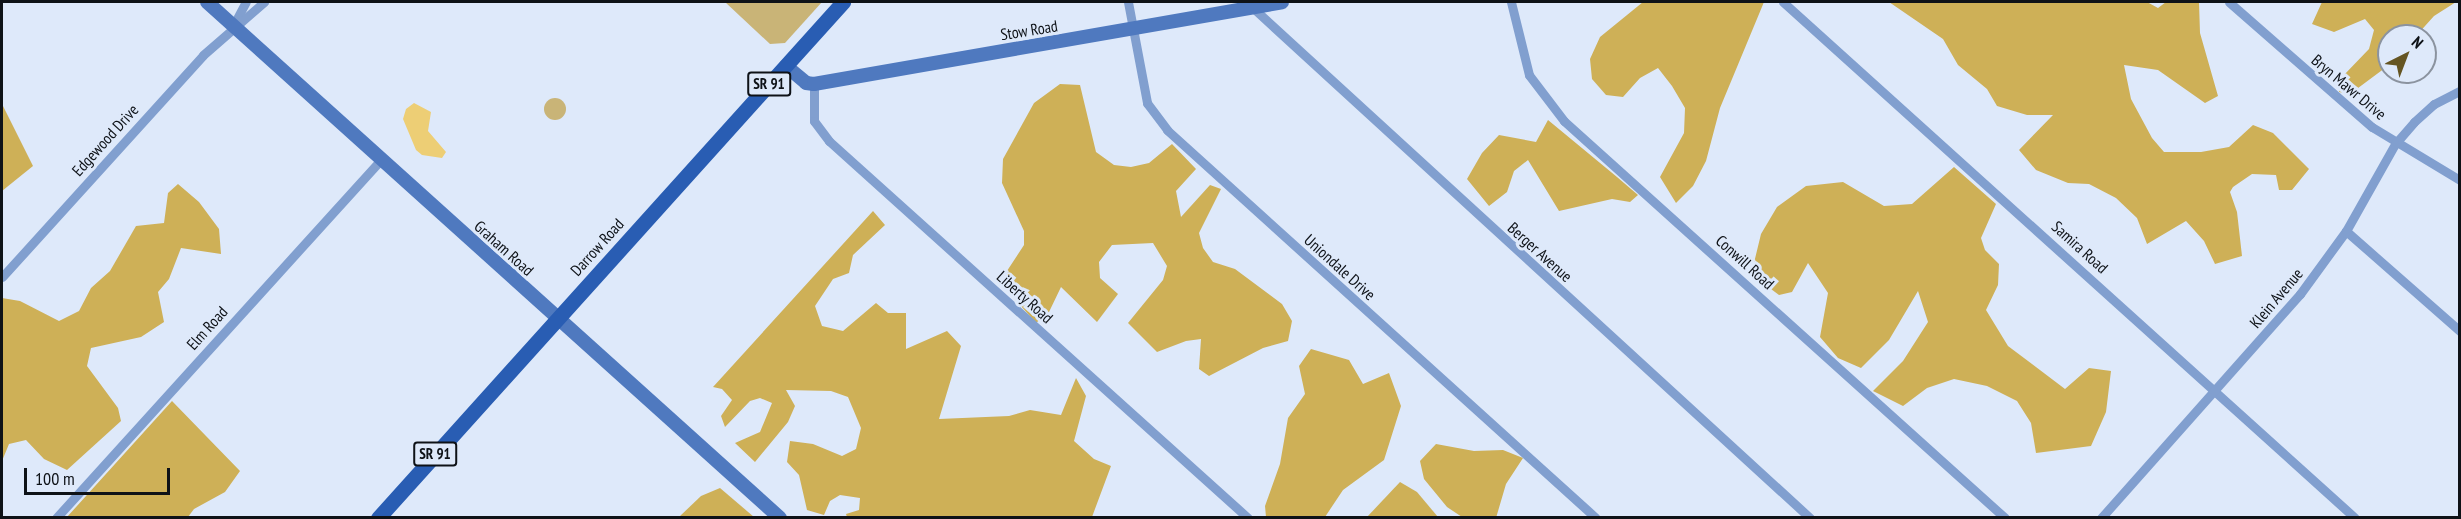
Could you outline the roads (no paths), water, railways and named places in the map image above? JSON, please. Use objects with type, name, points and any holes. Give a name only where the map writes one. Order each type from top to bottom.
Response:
[{"type":"main road","name":"Graham Road","points":[[207,2],[780,518]]},
{"type":"main road","name":"Darrow Road","points":[[378,518],[843,2]]},
{"type":"main road","name":"Stow Road","points":[[814,84],[1282,2]]},
{"type":"main road","points":[[786,66],[806,82],[814,84]]},
{"type":"street","points":[[233,26],[246,2]]},
{"type":"street","points":[[233,26],[264,2]]},
{"type":"street","name":"Uniondale Drive","points":[[1128,2],[1131,28],[1147,103],[1167,130],[1596,518]]},
{"type":"street","name":"Conwill Road","points":[[1511,2],[1529,75],[1564,121],[2005,518]]},
{"type":"street","name":"Samira Road","points":[[1783,2],[2355,518]]},
{"type":"street","name":"Bryn Mawr Drive","points":[[2229,2],[2336,98],[2395,144],[2460,180]]},
{"type":"street","name":"Berger Avenue","points":[[1252,8],[1810,518]]},
{"type":"street","name":"Edgewood Drive","points":[[2,277],[233,26]]},
{"type":"street","name":"Liberty Road","points":[[814,84],[814,121],[829,141],[1248,518]]},
{"type":"street","name":"Klein Avenue","points":[[2101,518],[2300,294],[2346,231],[2395,144],[2428,109],[2460,91]]},
{"type":"street","name":"Elm Road","points":[[56,518],[381,159]]},
{"type":"street","points":[[2346,231],[2460,331]]}]
